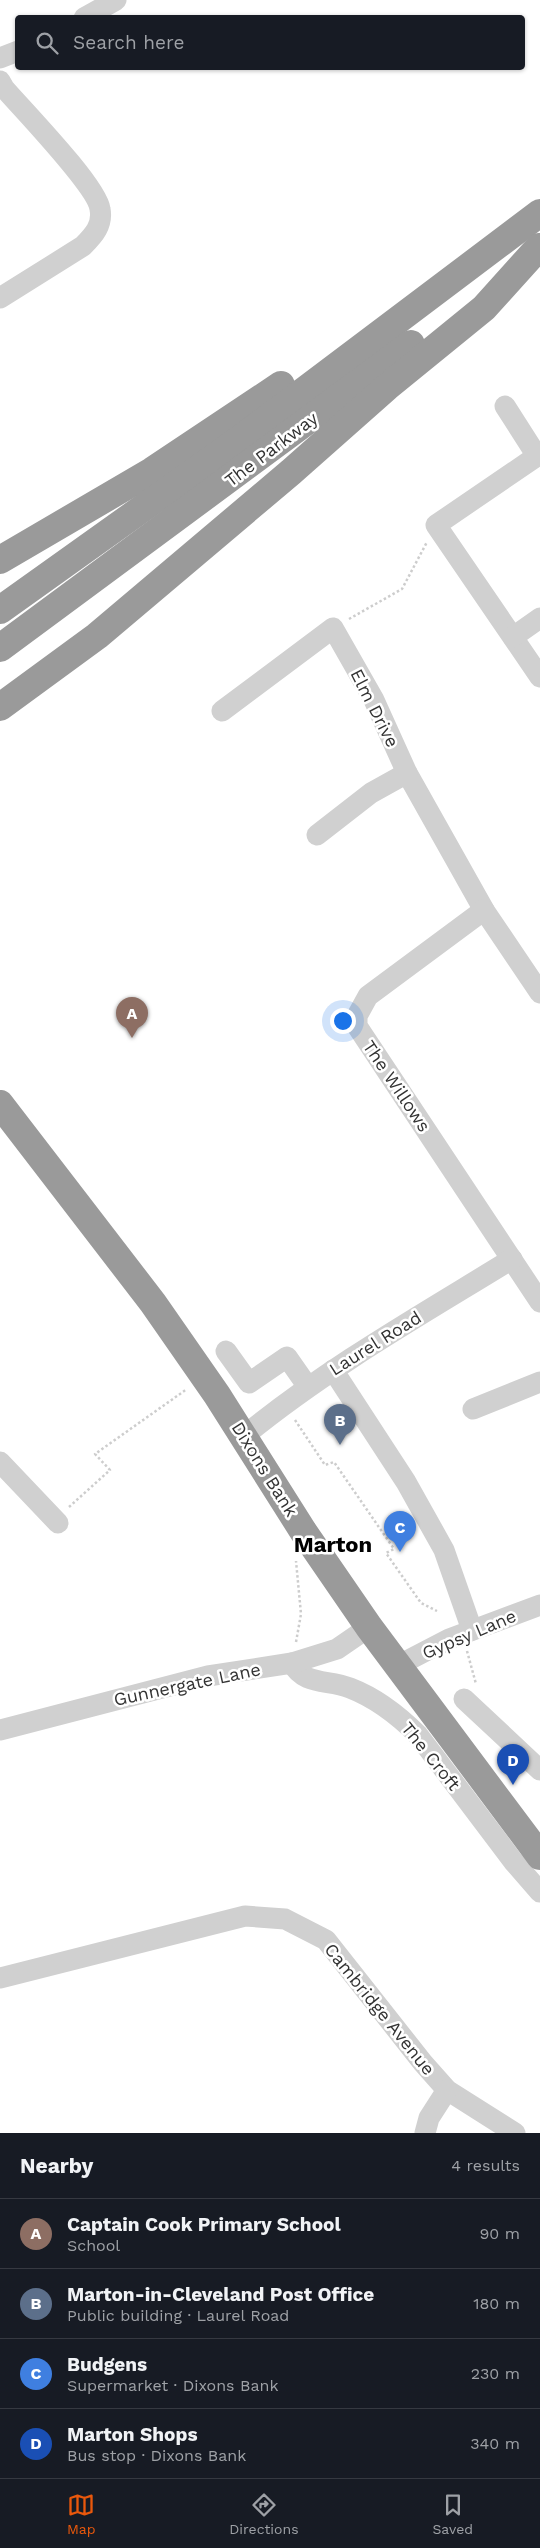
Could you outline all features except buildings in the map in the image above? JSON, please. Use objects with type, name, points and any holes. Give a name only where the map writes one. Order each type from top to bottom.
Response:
[{"type":"highway","name":"The Parkway","points":[[0,610],[248,433],[540,213]]},
{"type":"highway","points":[[0,560],[152,472],[242,413],[358,329],[499,243]]},
{"type":"highway","name":"The Parkway","points":[[0,648],[298,429],[539,247]]},
{"type":"highway","points":[[0,708],[97,636],[291,472],[387,387],[484,308],[539,247]]},
{"type":"highway","points":[[0,1104],[20,1133]]},
{"type":"highway","points":[[0,1115],[20,1133]]},
{"type":"highway","name":"Dixons Bank","points":[[20,1133],[153,1303],[204,1376],[303,1531],[369,1627],[540,1856]]},
{"type":"street","points":[[89,15],[116,0]]},
{"type":"street","points":[[0,58],[15,52]]},
{"type":"street","points":[[0,81],[4,88],[89,185],[100,209],[100,223],[95,234],[83,246],[0,298]]},
{"type":"street","points":[[505,406],[538,455],[436,525],[540,677]]},
{"type":"street","points":[[513,637],[540,618]]},
{"type":"street","points":[[222,711],[333,628]]},
{"type":"street","name":"Elm Drive","points":[[333,628],[374,700],[407,773],[484,910]]},
{"type":"street","points":[[316,835],[371,793],[407,773]]},
{"type":"street","points":[[484,910],[540,993]]},
{"type":"street","name":"The Willows","points":[[484,910],[368,996],[358,1016],[358,1026],[540,1302]]},
{"type":"street","name":"Laurel Road","points":[[244,1436],[290,1400],[333,1370],[512,1259]]},
{"type":"street","points":[[226,1351],[249,1383],[287,1357],[308,1387]]},
{"type":"street","points":[[333,1370],[406,1482],[440,1542],[452,1570],[472,1630]]},
{"type":"street","points":[[473,1409],[540,1382]]},
{"type":"street","points":[[0,1462],[57,1522]]},
{"type":"street","name":"Gypsy Lane","points":[[399,1665],[450,1639],[540,1605]]},
{"type":"street","name":"Gunnergate Lane","points":[[0,1730],[208,1676],[292,1663],[337,1648],[369,1627]]},
{"type":"street","name":"The Croft","points":[[292,1663],[297,1673],[305,1678],[349,1687],[375,1700],[402,1719],[418,1735],[513,1861],[540,1892]]},
{"type":"street","points":[[469,1710],[540,1770]]},
{"type":"street","name":"Cambridge Avenue","points":[[0,1978],[245,1916],[284,1919],[326,1940],[423,2063],[447,2090],[515,2133]]},
{"type":"street","points":[[425,2133],[429,2118],[447,2090]]},
{"type":"path","points":[[333,628],[402,589],[436,525]]},
{"type":"path","points":[[57,1522],[110,1470],[95,1454],[204,1376]]},
{"type":"path","points":[[290,1400],[298,1410],[292,1414],[325,1464],[334,1462],[394,1549],[386,1553],[422,1603],[437,1611]]},
{"type":"path","points":[[292,1663],[301,1614],[296,1555],[303,1531]]},
{"type":"path","points":[[450,1639],[466,1649],[469,1710]]},
{"type":"place","name":"Captain Cook Primary School","points":[[132,1038]]},
{"type":"place","name":"Marton-in-Cleveland Post Office","points":[[340,1445]]},
{"type":"place","name":"Budgens","points":[[400,1552]]},
{"type":"place","name":"Marton Shops","points":[[513,1785]]},
{"type":"district","name":"Marton","points":[[333,1544]]}]
